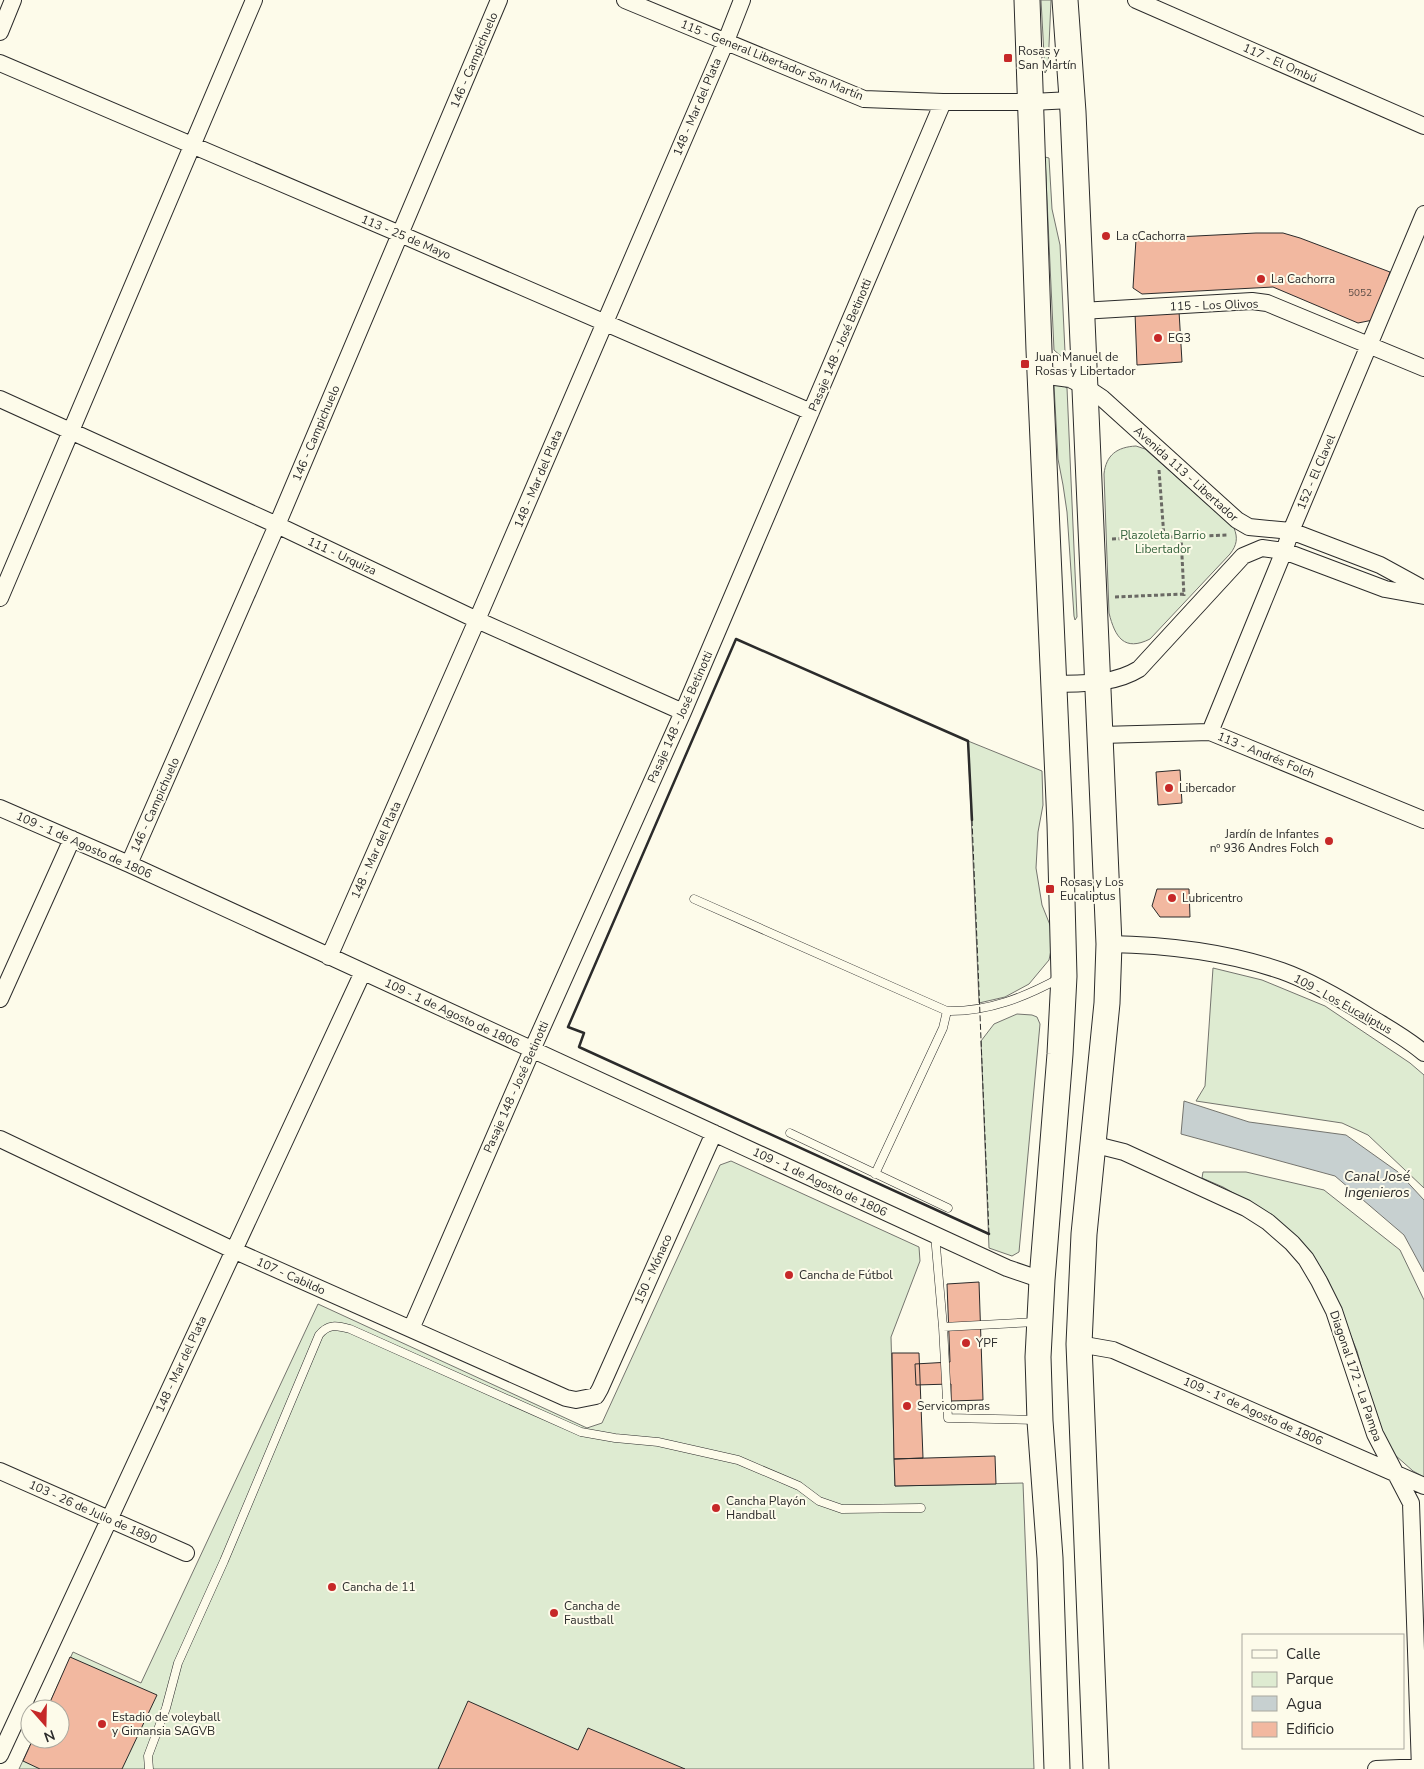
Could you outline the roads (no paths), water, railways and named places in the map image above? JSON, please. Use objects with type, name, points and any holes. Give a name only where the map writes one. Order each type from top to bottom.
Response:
[{"type":"main road","points":[[1027,0],[1040,376],[1060,824],[1064,976],[1059,1072],[1042,1280],[1038,1357],[1040,1421],[1050,1558],[1057,1769]]},
{"type":"main road","points":[[1065,0],[1072,100],[1109,944],[1107,1003],[1084,1234],[1079,1344],[1096,1769]]},
{"type":"street","points":[[0,32],[14,0]]},
{"type":"street","points":[[0,598],[254,0]]},
{"type":"street","name":"146 - Campichuelo","points":[[129,864],[277,525],[499,0]]},
{"type":"street","name":"115 - General Libertador San Martín","points":[[625,0],[864,99],[943,102],[1072,100]]},
{"type":"street","name":"148 - Mar del Plata","points":[[329,956],[477,620],[742,0]]},
{"type":"street","name":"117 - El Ombú","points":[[1136,0],[1424,126]]},
{"type":"street","name":"113 - 25 de Mayo","points":[[0,63],[811,412]]},
{"type":"street","name":"Pasaje 148 - José Betinotti","points":[[411,1328],[532,1050],[683,712],[943,102]]},
{"type":"street","name":"152 - El Clavel","points":[[1210,732],[1291,531],[1424,214]]},
{"type":"street","name":"115 - Los Olivos","points":[[1081,311],[1260,302],[1284,309],[1424,368]]},
{"type":"street","name":"Avenida 113 - Libertador","points":[[1040,376],[1070,379],[1102,398],[1237,520],[1249,527],[1291,531],[1392,570],[1424,589]]},
{"type":"street","name":"111 - Urquiza","points":[[0,399],[277,525],[477,620],[683,712]]},
{"type":"street","points":[[1053,684],[1118,679],[1139,669],[1243,556],[1262,548],[1284,551],[1385,589],[1424,596]]},
{"type":"street","name":"113 - Andrés Folch","points":[[1101,735],[1210,732],[1424,820]]},
{"type":"street","name":"109 - 1 de Agosto de 1806","points":[[0,808],[129,864],[934,1235],[1007,1268],[1042,1280]]},
{"type":"street","points":[[0,999],[72,839]]},
{"type":"street","name":"109 - Los Eucaliptus","points":[[1109,944],[1174,947],[1221,956],[1283,972],[1354,1007],[1424,1053]]},
{"type":"street","name":"148 - Mar del Plata","points":[[0,1755],[363,972]]},
{"type":"street","name":"150 - Mónaco","points":[[587,1399],[596,1396],[600,1389],[714,1133]]},
{"type":"street","name":"107 - Cabildo","points":[[0,1139],[233,1250],[566,1398],[576,1400],[587,1399]]},
{"type":"street","name":"Diagonal 172 - La Pampa","points":[[1092,1144],[1124,1152],[1246,1208],[1268,1222],[1292,1243],[1306,1260],[1319,1281],[1334,1311],[1375,1434],[1411,1503],[1421,1767]]},
{"type":"street","name":"109 - 1° de Agosto de 1806","points":[[1079,1344],[1113,1350],[1424,1486]]},
{"type":"street","name":"103 - 26 de Julio de 1890","points":[[0,1471],[186,1553]]},
{"type":"street","points":[[1376,1769],[1421,1767]]},
{"type":"lane","points":[[694,899],[947,1011],[979,1010],[1009,1002],[1064,976]]},
{"type":"lane","points":[[876,1174],[943,1028],[947,1011]]},
{"type":"lane","points":[[790,1133],[948,1208]]},
{"type":"lane","points":[[934,1235],[943,1327],[948,1418],[1040,1421]]},
{"type":"lane","points":[[943,1327],[1039,1322]]},
{"type":"lane","points":[[150,1769],[148,1756],[166,1708],[178,1663],[324,1328],[332,1326],[350,1329],[580,1432],[615,1438],[658,1442],[738,1460],[799,1486],[819,1501],[842,1509],[921,1508]]},
{"type":"water","name":"Canal José Ingenieros","points":[[1184,1101],[1249,1122],[1346,1135],[1398,1172],[1424,1200],[1424,1272],[1404,1235],[1335,1176],[1181,1134]]},
{"type":"place","name":"Rosas y San Martín","points":[[1008,58]]},
{"type":"place","name":"La cCachorra","points":[[1106,236]]},
{"type":"place","name":"La Cachorra","points":[[1261,279]]},
{"type":"place","name":"EG3","points":[[1158,338]]},
{"type":"place","name":"Juan Manuel de Rosas y Libertador","points":[[1025,364]]},
{"type":"place","name":"Libercador","points":[[1169,788]]},
{"type":"place","name":"Jardín de Infantes nº 936 Andres Folch","points":[[1329,841]]},
{"type":"place","name":"Rosas y Los Eucaliptus","points":[[1050,889]]},
{"type":"place","name":"Lubricentro","points":[[1172,898]]},
{"type":"place","name":"Cancha de Fútbol","points":[[789,1275]]},
{"type":"place","name":"YPF","points":[[966,1343]]},
{"type":"place","name":"Servicompras","points":[[907,1406]]},
{"type":"place","name":"Cancha Playón Handball","points":[[716,1508]]},
{"type":"place","name":"Cancha de 11","points":[[332,1587]]},
{"type":"place","name":"Cancha de Faustball","points":[[554,1613]]},
{"type":"place","name":"Estadio de voleyball y Gimansia SAGVB","points":[[102,1724]]},
{"type":"park label","name":"Plazoleta Barrio Libertador","points":[[1163,542]]}]
